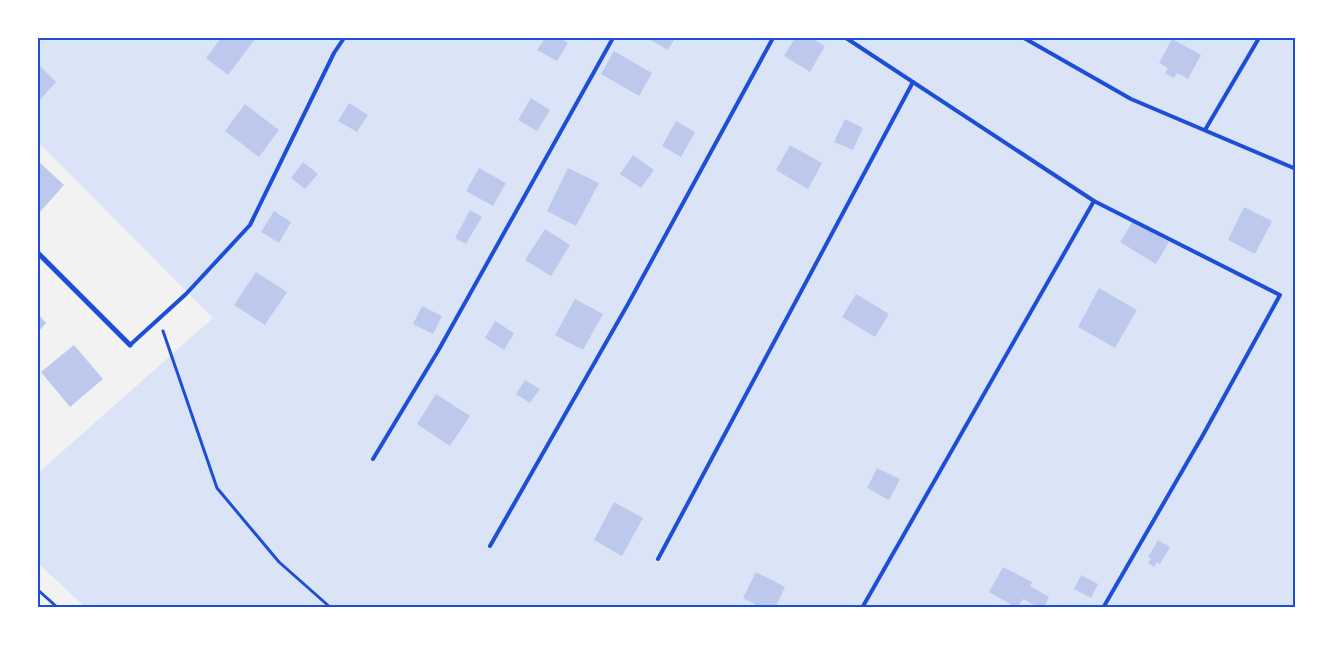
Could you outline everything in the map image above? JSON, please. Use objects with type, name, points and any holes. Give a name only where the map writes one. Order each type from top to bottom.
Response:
[{"type":"street","points":[[38,253],[130,345]]},
{"type":"lane","points":[[130,345],[186,294],[250,225],[334,53],[344,38]]},
{"type":"lane","points":[[373,459],[438,351],[613,38]]},
{"type":"lane","points":[[490,546],[628,304],[773,38]]},
{"type":"lane","points":[[846,38],[1094,201],[1280,295],[1203,435],[1103,608]]},
{"type":"lane","points":[[1024,38],[1131,99],[1296,169]]},
{"type":"lane","points":[[1205,130],[1259,38]]},
{"type":"lane","points":[[658,559],[913,82]]},
{"type":"lane","points":[[862,608],[1094,201]]},
{"type":"path","points":[[159,318],[217,488],[279,562],[331,608]]},
{"type":"path","points":[[38,590],[58,608]]},
{"type":"shaded area","points":[[38,38],[1295,38],[1295,607],[85,607],[38,563],[38,473],[213,318],[38,142]]},
{"type":"building","points":[[221,38],[256,38],[228,75],[206,58]]},
{"type":"building","points":[[545,38],[560,38],[568,43],[557,61],[537,50]]},
{"type":"building","points":[[647,38],[675,38],[668,50]]},
{"type":"building","points":[[795,38],[811,38],[825,46],[810,72],[784,56]]},
{"type":"building","points":[[1172,39],[1201,55],[1188,79],[1177,73],[1174,78],[1165,73],[1168,68],[1159,63]]},
{"type":"building","points":[[614,51],[652,73],[639,96],[601,74]]},
{"type":"building","points":[[38,64],[56,82],[38,102]]},
{"type":"building","points":[[531,98],[550,110],[537,131],[518,120]]},
{"type":"building","points":[[349,103],[368,115],[357,132],[338,121]]},
{"type":"building","points":[[245,104],[279,130],[259,157],[225,131]]},
{"type":"building","points":[[845,119],[863,128],[853,150],[834,142]]},
{"type":"building","points":[[676,121],[695,132],[681,157],[662,146]]},
{"type":"building","points":[[790,145],[822,163],[808,189],[776,170]]},
{"type":"building","points":[[633,155],[654,170],[641,188],[620,174]]},
{"type":"building","points":[[38,161],[64,185],[39,213],[38,211]]},
{"type":"building","points":[[303,162],[318,174],[305,189],[291,178]]},
{"type":"building","points":[[479,168],[506,183],[493,206],[466,191]]},
{"type":"building","points":[[568,168],[599,183],[576,226],[547,211]]},
{"type":"building","points":[[1244,207],[1272,221],[1255,254],[1228,240]]},
{"type":"building","points":[[470,210],[482,217],[466,244],[455,238]]},
{"type":"building","points":[[274,211],[291,222],[279,243],[261,232]]},
{"type":"building","points":[[1133,221],[1169,242],[1156,264],[1120,242]]},
{"type":"building","points":[[545,229],[570,245],[551,276],[525,260]]},
{"type":"building","points":[[256,272],[287,292],[265,325],[234,305]]},
{"type":"building","points":[[1099,288],[1137,310],[1115,348],[1078,327]]},
{"type":"building","points":[[856,294],[889,314],[875,337],[842,317]]},
{"type":"building","points":[[575,299],[603,314],[583,350],[555,335]]},
{"type":"building","points":[[422,306],[442,316],[433,334],[413,324]]},
{"type":"building","points":[[38,314],[46,323],[38,332]]},
{"type":"building","points":[[495,321],[514,333],[504,350],[485,338]]},
{"type":"building","points":[[74,345],[103,379],[70,407],[41,372]]},
{"type":"building","points":[[525,380],[540,389],[530,403],[516,394]]},
{"type":"building","points":[[436,394],[470,416],[450,446],[417,424]]},
{"type":"building","points":[[877,468],[900,479],[889,500],[867,488]]},
{"type":"building","points":[[614,502],[643,518],[622,556],[594,540]]},
{"type":"building","points":[[1158,540],[1170,547],[1160,564],[1157,562],[1154,567],[1148,563],[1151,559],[1148,557]]},
{"type":"building","points":[[1003,567],[1032,582],[1030,586],[1049,597],[1044,608],[1040,608],[1023,599],[1017,608],[989,592]]},
{"type":"building","points":[[756,572],[785,587],[775,608],[762,608],[743,598]]},
{"type":"building","points":[[1081,575],[1098,584],[1091,598],[1074,589]]}]
